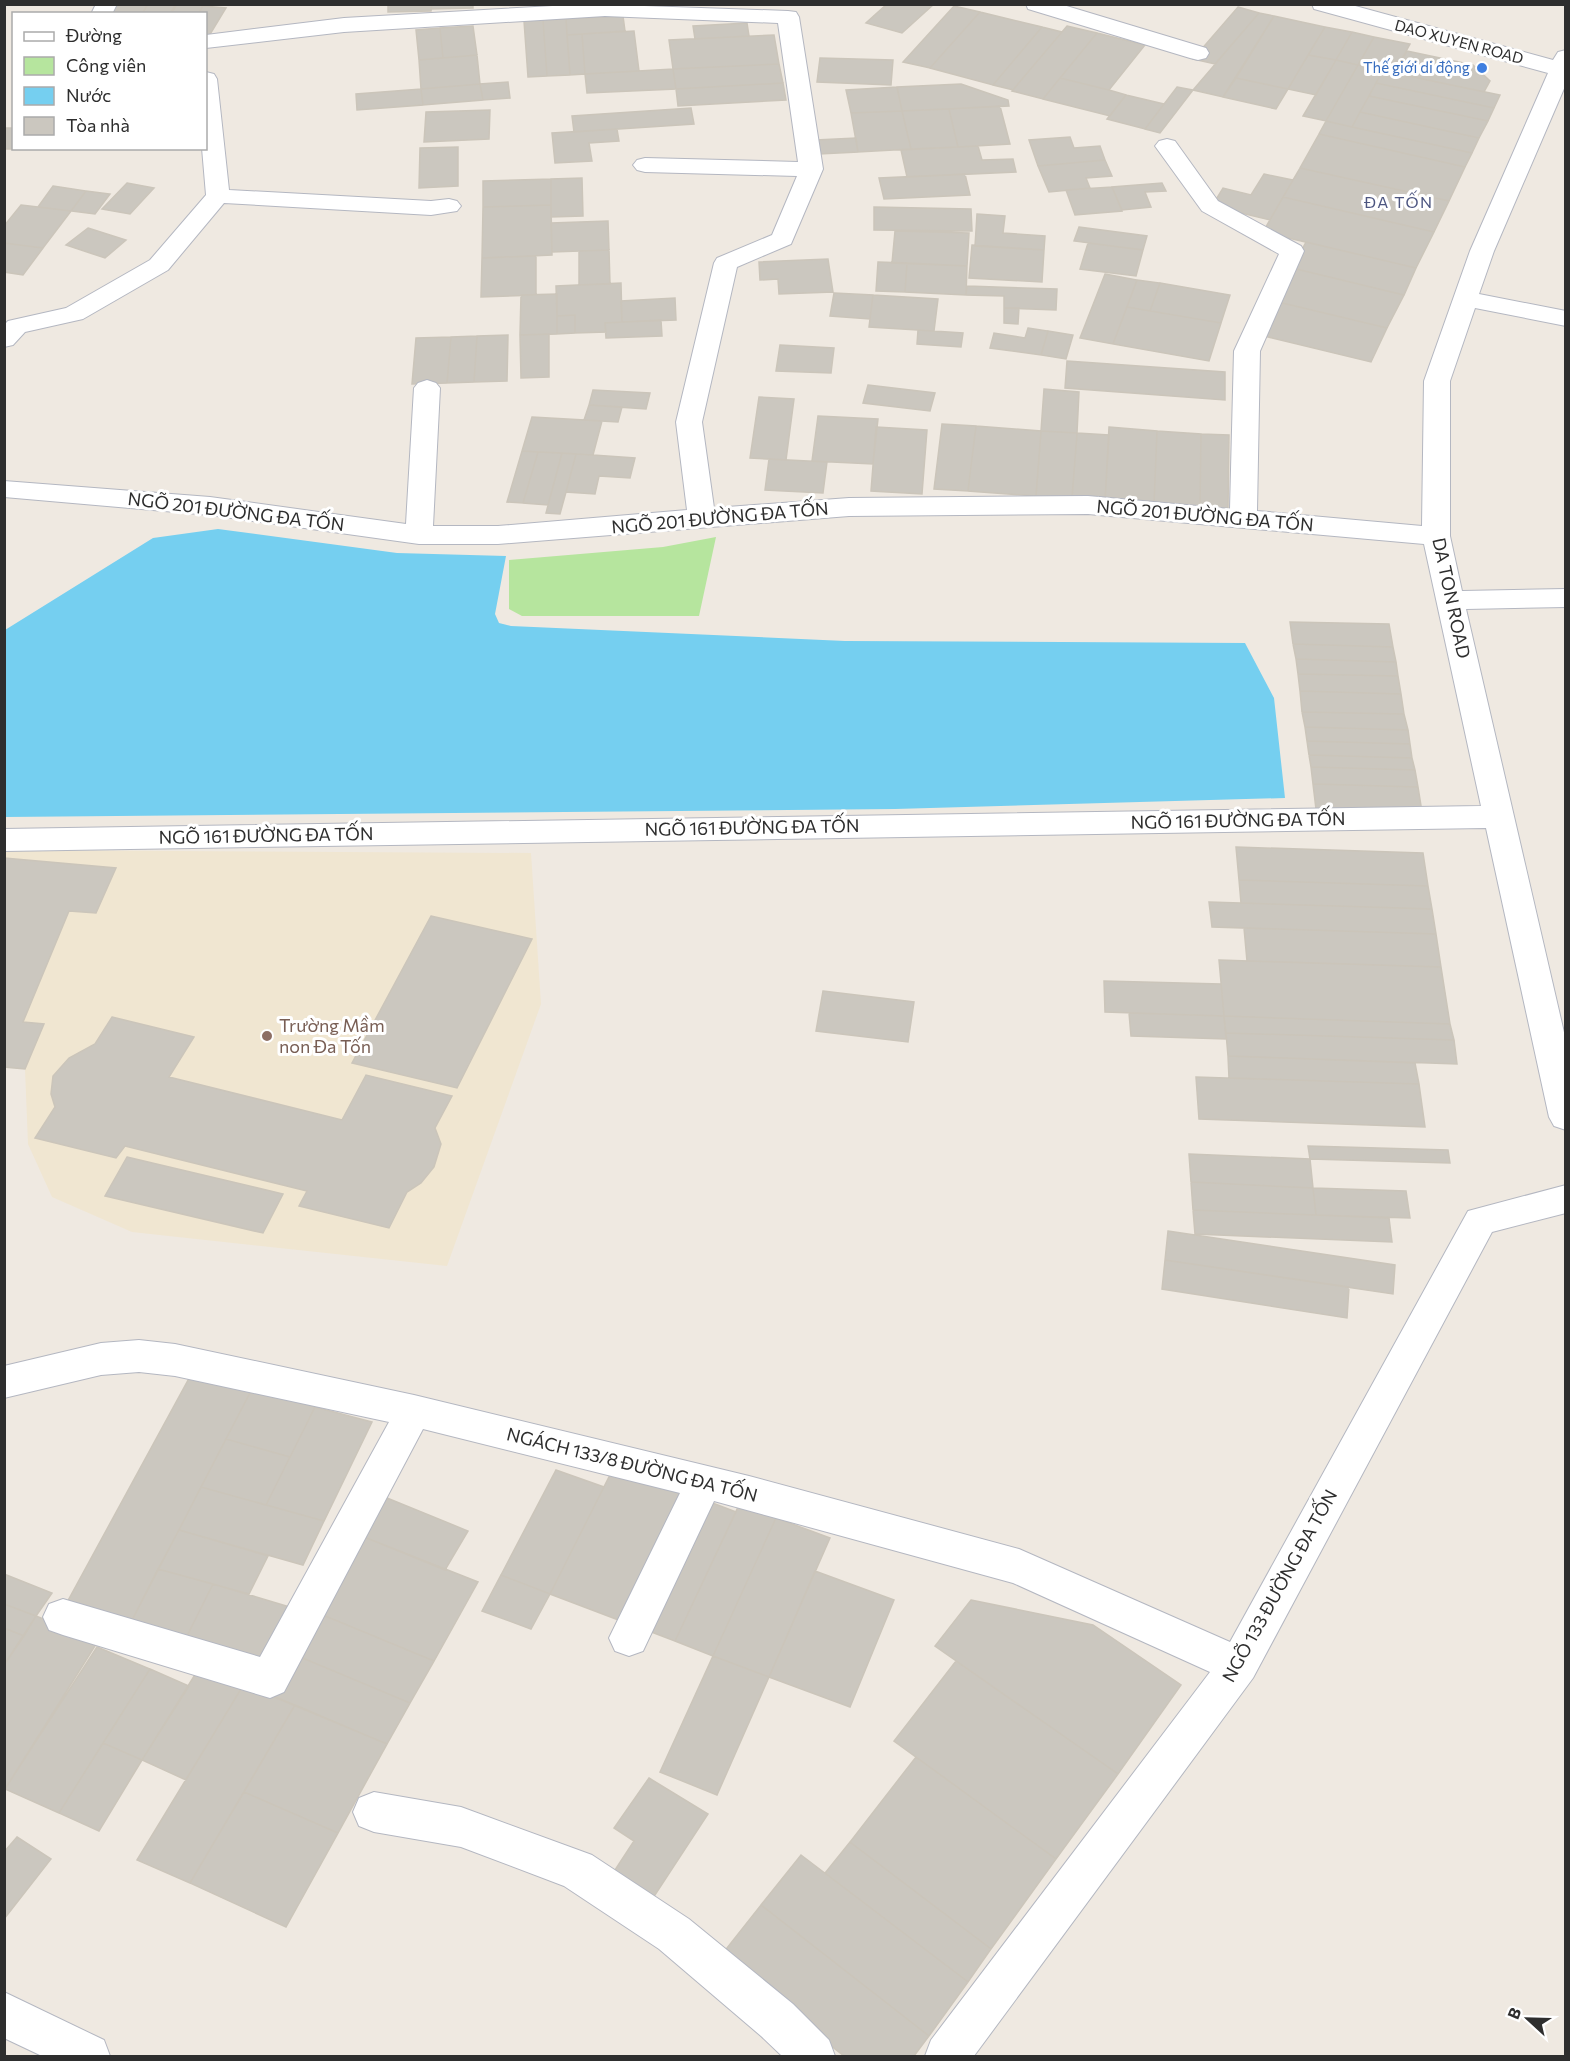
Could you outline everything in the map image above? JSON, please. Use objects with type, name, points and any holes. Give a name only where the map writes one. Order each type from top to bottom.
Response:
[{"type":"street","points":[[1036,4],[1198,53]]},
{"type":"street","points":[[1089,20],[1106,4]]},
{"type":"street","name":"DAO XUYEN ROAD","points":[[1322,4],[1563,63]]},
{"type":"street","points":[[207,42],[344,25],[605,10],[789,17],[811,169],[782,239],[726,263],[689,422],[702,517]]},
{"type":"street","name":"DA TON ROAD","points":[[1563,63],[1482,251],[1437,381],[1436,536],[1566,1117]]},
{"type":"street","points":[[4,340],[17,326],[74,314],[159,265],[218,196],[207,89]]},
{"type":"street","points":[[1167,146],[1210,206],[1292,251],[1247,351],[1243,520]]},
{"type":"street","points":[[645,165],[811,169]]},
{"type":"street","points":[[218,196],[431,208],[449,206]]},
{"type":"street","points":[[1465,299],[1566,319]]},
{"type":"street","points":[[419,535],[428,388]]},
{"type":"street","name":"NGÕ 201 ĐƯỜNG ĐA TỐN","points":[[4,489],[210,506],[419,535],[498,535],[849,507],[1088,505],[1436,536]]},
{"type":"street","points":[[1450,600],[1566,598]]},
{"type":"street","name":"NGÕ 161 ĐƯỜNG ĐA TỐN","points":[[4,840],[1499,816]]},
{"type":"street","name":"NGÕ 133 ĐƯỜNG ĐA TỐN","points":[[947,2056],[1239,1665],[1480,1221],[1566,1199]]},
{"type":"street","name":"NGÁCH 133/8 ĐƯỜNG ĐA TỐN","points":[[4,1382],[100,1359],[139,1356],[174,1360],[414,1411],[704,1483],[1019,1567],[1239,1665]]},
{"type":"street","points":[[63,1617],[270,1679],[414,1411]]},
{"type":"street","points":[[629,1638],[704,1483]]},
{"type":"street","points":[[374,1812],[461,1827],[577,1870],[674,1934],[777,2020],[813,2056]]},
{"type":"street","points":[[4,2014],[88,2056]]},
{"type":"shaded area","name":"Trường Mầm non Đa Tốn","points":[[4,850],[531,853],[541,1004],[447,1266],[132,1232],[52,1197],[28,1144],[25,1069],[5,1067]]},
{"type":"green space","points":[[716,537],[699,616],[522,616],[509,609],[509,560],[663,547]]},
{"type":"water","points":[[218,529],[397,553],[506,556],[495,614],[499,623],[511,626],[845,641],[1245,643],[1274,698],[1285,798],[895,809],[5,817],[5,630],[153,538]]},
{"type":"building","points":[[117,4],[148,4],[143,12],[112,12]]},
{"type":"building","points":[[148,4],[176,4],[171,12],[143,12]]},
{"type":"building","points":[[177,4],[204,4],[199,12],[172,12]]},
{"type":"building","points":[[388,4],[432,4],[431,11],[388,12]]},
{"type":"building","points":[[432,4],[473,4],[473,8],[431,9]]},
{"type":"building","points":[[887,4],[934,4],[902,33],[866,23]]},
{"type":"building","points":[[203,6],[226,8],[209,36],[207,36],[207,12],[199,12]]},
{"type":"building","points":[[954,6],[980,12],[930,68],[903,62]]},
{"type":"building","points":[[1238,7],[1259,13],[1215,64],[1193,59]]},
{"type":"building","points":[[980,12],[1042,27],[993,85],[930,68]]},
{"type":"building","points":[[1259,13],[1274,16],[1223,97],[1193,90]]},
{"type":"building","points":[[623,16],[625,31],[567,35],[566,19]]},
{"type":"building","points":[[1274,16],[1325,27],[1288,89],[1236,78]]},
{"type":"building","points":[[566,19],[570,75],[547,76],[543,20]]},
{"type":"building","points":[[543,20],[547,76],[528,77],[524,21]]},
{"type":"building","points":[[747,23],[749,36],[695,39],[693,26]]},
{"type":"building","points":[[473,26],[477,55],[443,58],[440,28]]},
{"type":"building","points":[[1067,26],[1097,33],[1043,99],[1012,91]]},
{"type":"building","points":[[1042,27],[1062,32],[1013,90],[993,85]]},
{"type":"building","points":[[1325,27],[1352,32],[1336,60],[1308,55]]},
{"type":"building","points":[[440,28],[443,58],[419,60],[416,30]]},
{"type":"building","points":[[634,31],[639,71],[585,74],[582,34]]},
{"type":"building","points":[[1352,32],[1374,37],[1358,65],[1336,60]]},
{"type":"building","points":[[1097,33],[1145,45],[1109,90],[1060,78]]},
{"type":"building","points":[[582,34],[585,74],[570,75],[567,35]]},
{"type":"building","points":[[774,35],[779,64],[673,69],[669,40]]},
{"type":"building","points":[[1374,37],[1410,44],[1394,73],[1358,65]]},
{"type":"building","points":[[1407,51],[1473,65],[1490,81],[1484,92],[1394,73]]},
{"type":"building","points":[[477,55],[480,84],[421,89],[419,60]]},
{"type":"building","points":[[1308,55],[1336,60],[1316,95],[1288,89]]},
{"type":"building","points":[[820,58],[893,60],[891,85],[817,82]]},
{"type":"building","points":[[1336,60],[1358,65],[1326,121],[1303,116]]},
{"type":"building","points":[[779,64],[783,83],[676,89],[673,69]]},
{"type":"building","points":[[1358,65],[1383,70],[1352,127],[1326,121]]},
{"type":"building","points":[[673,69],[676,89],[587,93],[585,74]]},
{"type":"building","points":[[1383,70],[1500,95],[1494,108],[1376,83]]},
{"type":"building","points":[[1060,78],[1126,95],[1110,116],[1043,99]]},
{"type":"building","points":[[1236,78],[1288,89],[1276,109],[1223,97]]},
{"type":"building","points":[[508,82],[510,98],[483,100],[480,84]]},
{"type":"building","points":[[783,83],[786,100],[678,106],[676,89]]},
{"type":"building","points":[[1376,83],[1494,108],[1488,121],[1369,96]]},
{"type":"building","points":[[480,84],[483,100],[423,105],[421,89]]},
{"type":"building","points":[[961,84],[1008,100],[1009,106],[902,111],[897,87]]},
{"type":"building","points":[[897,87],[902,111],[851,113],[846,90]]},
{"type":"building","points":[[1177,87],[1193,90],[1160,133],[1145,129]]},
{"type":"building","points":[[421,89],[423,105],[357,110],[356,94]]},
{"type":"building","points":[[1126,95],[1164,104],[1145,129],[1107,119]]},
{"type":"building","points":[[1369,96],[1488,121],[1479,138],[1360,112]]},
{"type":"building","points":[[1000,106],[1010,144],[958,147],[949,109]]},
{"type":"building","points":[[691,108],[694,124],[574,132],[572,116]]},
{"type":"building","points":[[949,109],[958,147],[911,149],[902,111]]},
{"type":"building","points":[[490,110],[489,139],[424,142],[426,112]]},
{"type":"building","points":[[902,111],[911,149],[858,152],[851,113]]},
{"type":"building","points":[[1360,112],[1479,138],[1472,153],[1352,127]]},
{"type":"building","points":[[1326,121],[1472,153],[1465,167],[1319,134]]},
{"type":"building","points":[[4,128],[12,128],[12,149],[4,149]]},
{"type":"building","points":[[617,129],[619,141],[589,143],[592,161],[555,163],[552,133]]},
{"type":"building","points":[[1319,134],[1465,167],[1449,201],[1300,168]]},
{"type":"building","points":[[1070,137],[1074,148],[1100,146],[1105,160],[1038,166],[1029,140]]},
{"type":"building","points":[[856,138],[858,152],[819,154],[816,140]]},
{"type":"building","points":[[978,146],[982,160],[1013,159],[1016,172],[907,177],[901,150]]},
{"type":"building","points":[[458,147],[458,186],[419,188],[420,148]]},
{"type":"building","points":[[1105,160],[1112,176],[1086,178],[1090,188],[1049,192],[1038,166]]},
{"type":"building","points":[[1300,168],[1449,201],[1434,232],[1283,197]]},
{"type":"building","points":[[965,174],[970,195],[884,199],[879,178]]},
{"type":"building","points":[[1264,174],[1293,180],[1270,220],[1212,206],[1223,188],[1251,195]]},
{"type":"building","points":[[582,178],[583,216],[551,217],[551,179]]},
{"type":"building","points":[[551,179],[551,205],[483,207],[483,181]]},
{"type":"building","points":[[127,183],[154,188],[130,214],[102,209]]},
{"type":"building","points":[[1162,183],[1166,191],[1145,192],[1151,207],[1122,210],[1112,187]]},
{"type":"building","points":[[53,186],[86,191],[71,211],[38,207]]},
{"type":"building","points":[[1112,187],[1122,211],[1075,215],[1066,190]]},
{"type":"building","points":[[86,191],[110,194],[95,214],[71,211]]},
{"type":"building","points":[[1283,197],[1434,232],[1416,268],[1263,232]]},
{"type":"building","points":[[21,205],[71,211],[43,248],[4,243],[4,226]]},
{"type":"building","points":[[551,205],[552,255],[482,258],[483,207]]},
{"type":"building","points":[[874,207],[971,209],[972,231],[874,230]]},
{"type":"building","points":[[977,214],[1005,216],[1003,233],[1045,236],[1044,250],[975,246]]},
{"type":"building","points":[[608,221],[609,250],[552,252],[551,223]]},
{"type":"building","points":[[1079,227],[1147,236],[1143,250],[1074,241]]},
{"type":"building","points":[[88,228],[126,240],[105,258],[66,245]]},
{"type":"building","points":[[895,231],[969,233],[967,266],[892,263]]},
{"type":"building","points":[[1306,242],[1416,268],[1404,295],[1292,268]]},
{"type":"building","points":[[4,243],[43,248],[23,275],[4,272]]},
{"type":"building","points":[[1088,243],[1143,250],[1136,276],[1080,269]]},
{"type":"building","points":[[972,245],[1044,250],[1042,282],[969,278]]},
{"type":"building","points":[[609,250],[610,284],[579,285],[579,251]]},
{"type":"building","points":[[536,256],[536,295],[481,297],[482,258]]},
{"type":"building","points":[[828,259],[833,292],[779,294],[778,279],[760,280],[759,262]]},
{"type":"building","points":[[878,262],[907,263],[905,292],[876,291]]},
{"type":"building","points":[[907,263],[967,266],[966,295],[905,292]]},
{"type":"building","points":[[1292,268],[1404,295],[1387,328],[1274,301]]},
{"type":"building","points":[[1105,274],[1137,280],[1113,344],[1080,338]]},
{"type":"building","points":[[1137,280],[1160,283],[1150,311],[1127,307]]},
{"type":"building","points":[[621,283],[622,322],[605,323],[606,332],[575,333],[575,315],[557,316],[556,286]]},
{"type":"building","points":[[1160,283],[1230,295],[1221,323],[1150,311]]},
{"type":"building","points":[[967,286],[1057,289],[1056,310],[1004,308],[1004,296],[966,295]]},
{"type":"building","points":[[834,293],[873,295],[870,319],[830,316]]},
{"type":"building","points":[[557,294],[557,334],[520,335],[521,295]]},
{"type":"building","points":[[873,295],[938,299],[934,331],[869,327]]},
{"type":"building","points":[[675,298],[676,320],[622,322],[621,301]]},
{"type":"building","points":[[1274,301],[1387,328],[1371,362],[1256,334]]},
{"type":"building","points":[[1127,307],[1221,323],[1209,361],[1113,344]]},
{"type":"building","points":[[1004,308],[1019,308],[1018,324],[1004,323]]},
{"type":"building","points":[[575,315],[575,333],[557,334],[557,316]]},
{"type":"building","points":[[661,320],[662,336],[606,338],[605,323]]},
{"type":"building","points":[[1028,328],[1048,331],[1041,355],[990,348],[994,333],[1025,338]]},
{"type":"building","points":[[918,330],[963,333],[961,347],[917,344]]},
{"type":"building","points":[[1048,331],[1073,335],[1066,359],[1041,355]]},
{"type":"building","points":[[549,334],[549,377],[521,378],[520,335]]},
{"type":"building","points":[[508,335],[507,381],[474,382],[477,336]]},
{"type":"building","points":[[477,336],[474,382],[447,383],[451,337]]},
{"type":"building","points":[[451,337],[447,383],[412,384],[416,338]]},
{"type":"building","points":[[780,345],[834,348],[831,373],[776,371]]},
{"type":"building","points":[[1067,361],[1225,372],[1225,400],[1065,388]]},
{"type":"building","points":[[868,385],[935,393],[930,411],[863,403]]},
{"type":"building","points":[[1044,389],[1079,392],[1077,433],[1041,431]]},
{"type":"building","points":[[593,390],[650,393],[646,409],[589,405]]},
{"type":"building","points":[[759,397],[794,399],[786,460],[750,458]]},
{"type":"building","points":[[589,405],[622,407],[618,422],[584,420]]},
{"type":"building","points":[[818,416],[878,419],[873,464],[812,461]]},
{"type":"building","points":[[532,417],[602,421],[593,455],[522,451]]},
{"type":"building","points":[[942,424],[976,426],[968,491],[934,489]]},
{"type":"building","points":[[976,426],[1041,431],[1036,496],[968,491]]},
{"type":"building","points":[[876,427],[927,430],[922,494],[871,491]]},
{"type":"building","points":[[1109,427],[1157,431],[1154,504],[1105,501]]},
{"type":"building","points":[[1041,431],[1077,433],[1072,498],[1036,496]]},
{"type":"building","points":[[1157,431],[1201,434],[1200,508],[1154,504]]},
{"type":"building","points":[[1077,433],[1109,435],[1105,501],[1072,498]]},
{"type":"building","points":[[1201,434],[1229,435],[1228,509],[1200,508]]},
{"type":"building","points":[[522,451],[538,452],[523,503],[507,502]]},
{"type":"building","points":[[538,452],[562,453],[548,505],[523,503]]},
{"type":"building","points":[[562,453],[576,454],[560,514],[546,513]]},
{"type":"building","points":[[576,454],[635,458],[630,478],[599,476],[595,494],[566,492]]},
{"type":"building","points":[[769,459],[827,462],[823,493],[765,490]]},
{"type":"building","points":[[1290,622],[1389,624],[1393,647],[1293,644]]},
{"type":"building","points":[[1293,644],[1393,647],[1396,662],[1296,659]]},
{"type":"building","points":[[1296,659],[1396,662],[1398,676],[1298,674]]},
{"type":"building","points":[[1298,674],[1398,676],[1401,694],[1300,691]]},
{"type":"building","points":[[1300,691],[1401,694],[1404,714],[1302,712]]},
{"type":"building","points":[[1302,712],[1404,714],[1408,730],[1305,727]]},
{"type":"building","points":[[1305,727],[1408,730],[1410,744],[1307,741]]},
{"type":"building","points":[[1307,741],[1410,744],[1412,758],[1309,755]]},
{"type":"building","points":[[1309,755],[1412,758],[1415,770],[1311,767]]},
{"type":"building","points":[[1311,767],[1415,770],[1418,787],[1313,784]]},
{"type":"building","points":[[1313,784],[1418,787],[1422,812],[1316,809]]},
{"type":"building","points":[[1236,847],[1423,853],[1428,886],[1239,880]]},
{"type":"building","points":[[4,858],[116,868],[96,913],[69,911],[23,1022],[44,1024],[25,1069],[4,1067]]},
{"type":"building","points":[[1239,880],[1428,886],[1432,909],[1241,903]]},
{"type":"building","points":[[1209,902],[1432,909],[1436,934],[1212,927]]},
{"type":"building","points":[[431,916],[532,939],[457,1088],[352,1063]]},
{"type":"building","points":[[1244,928],[1436,934],[1441,967],[1247,961]]},
{"type":"building","points":[[1219,960],[1441,967],[1450,1024],[1224,1016]]},
{"type":"building","points":[[1104,981],[1221,984],[1224,1016],[1105,1012]]},
{"type":"building","points":[[823,991],[914,1002],[908,1042],[816,1031]]},
{"type":"building","points":[[1129,1013],[1224,1016],[1226,1039],[1131,1036]]},
{"type":"building","points":[[1224,1016],[1450,1024],[1454,1040],[1226,1033]]},
{"type":"building","points":[[112,1017],[194,1037],[169,1077],[342,1120],[366,1075],[452,1096],[435,1128],[441,1144],[434,1167],[421,1183],[407,1192],[389,1228],[299,1206],[307,1191],[125,1146],[116,1158],[35,1138],[55,1107],[51,1094],[53,1076],[69,1058],[95,1044]]},
{"type":"building","points":[[1226,1033],[1454,1040],[1457,1064],[1228,1056]]},
{"type":"building","points":[[1228,1056],[1415,1063],[1419,1084],[1229,1078]]},
{"type":"building","points":[[1196,1077],[1419,1084],[1425,1127],[1199,1119]]},
{"type":"building","points":[[1308,1146],[1448,1150],[1450,1163],[1310,1159]]},
{"type":"building","points":[[1189,1154],[1310,1159],[1313,1188],[1191,1182]]},
{"type":"building","points":[[127,1157],[283,1194],[263,1233],[105,1196]]},
{"type":"building","points":[[1191,1182],[1313,1188],[1316,1215],[1193,1210]]},
{"type":"building","points":[[1313,1188],[1406,1191],[1410,1218],[1316,1215]]},
{"type":"building","points":[[1193,1210],[1389,1218],[1392,1242],[1195,1234]]},
{"type":"building","points":[[1168,1231],[1395,1265],[1393,1294],[1165,1260]]},
{"type":"building","points":[[1165,1260],[1349,1287],[1347,1318],[1162,1289]]},
{"type":"building","points":[[192,1373],[252,1389],[129,1626],[65,1606]]},
{"type":"building","points":[[252,1389],[315,1407],[290,1457],[226,1439]]},
{"type":"building","points":[[315,1407],[372,1422],[324,1521],[266,1505]]},
{"type":"building","points":[[226,1439],[290,1457],[266,1505],[201,1487]]},
{"type":"building","points":[[614,1467],[691,1495],[629,1624],[550,1594]]},
{"type":"building","points":[[556,1470],[604,1487],[550,1594],[501,1575]]},
{"type":"building","points":[[201,1487],[324,1521],[303,1565],[179,1530]]},
{"type":"building","points":[[387,1498],[468,1531],[445,1570],[364,1537]]},
{"type":"building","points":[[702,1499],[736,1512],[675,1641],[641,1628]]},
{"type":"building","points":[[739,1505],[776,1518],[713,1656],[675,1641]]},
{"type":"building","points":[[776,1518],[830,1538],[769,1677],[713,1656]]},
{"type":"building","points":[[179,1530],[268,1556],[249,1594],[158,1569]]},
{"type":"building","points":[[364,1537],[478,1582],[434,1661],[318,1613]]},
{"type":"building","points":[[158,1569],[213,1584],[184,1642],[129,1626]]},
{"type":"building","points":[[815,1571],[894,1600],[850,1707],[769,1677]]},
{"type":"building","points":[[4,1574],[52,1593],[36,1616],[4,1604]]},
{"type":"building","points":[[501,1575],[550,1594],[531,1629],[482,1611]]},
{"type":"building","points":[[213,1584],[293,1608],[265,1666],[184,1642]]},
{"type":"building","points":[[971,1600],[1093,1625],[1181,1685],[1118,1774],[935,1646]]},
{"type":"building","points":[[4,1604],[36,1616],[24,1636],[4,1628]]},
{"type":"building","points":[[318,1613],[434,1661],[410,1703],[293,1654]]},
{"type":"building","points":[[36,1616],[98,1641],[5,1789],[4,1665]]},
{"type":"building","points":[[4,1628],[24,1636],[4,1665]]},
{"type":"building","points":[[97,1647],[150,1669],[59,1813],[5,1789]]},
{"type":"building","points":[[293,1654],[410,1703],[387,1744],[269,1695]]},
{"type":"building","points":[[713,1656],[769,1677],[717,1795],[660,1772]]},
{"type":"building","points":[[956,1661],[1118,1774],[1056,1859],[894,1741]]},
{"type":"building","points":[[201,1665],[244,1684],[186,1780],[142,1760]]},
{"type":"building","points":[[150,1669],[189,1686],[142,1760],[103,1743]]},
{"type":"building","points":[[244,1684],[295,1705],[190,1883],[137,1860]]},
{"type":"building","points":[[295,1705],[387,1744],[338,1833],[244,1792]]},
{"type":"building","points":[[103,1743],[142,1760],[99,1831],[59,1813]]},
{"type":"building","points":[[916,1757],[1056,1859],[991,1949],[850,1842]]},
{"type":"building","points":[[649,1778],[708,1814],[653,1898],[613,1873],[634,1841],[614,1828]]},
{"type":"building","points":[[244,1792],[338,1833],[286,1927],[190,1883]]},
{"type":"building","points":[[17,1837],[51,1859],[4,1919],[4,1852]]},
{"type":"building","points":[[850,1842],[991,1949],[968,1982],[825,1873]]},
{"type":"building","points":[[801,1855],[968,1982],[929,2036],[761,1905]]},
{"type":"building","points":[[761,1905],[929,2036],[914,2056],[844,2056],[719,1958]]},
{"type":"place","name":"Thế giới di động","points":[[1482,68]]},
{"type":"place","name":"Trường Mầm non Đa Tốn","points":[[267,1036]]},
{"type":"district","name":"ĐA TỐN","points":[[1399,202]]}]
